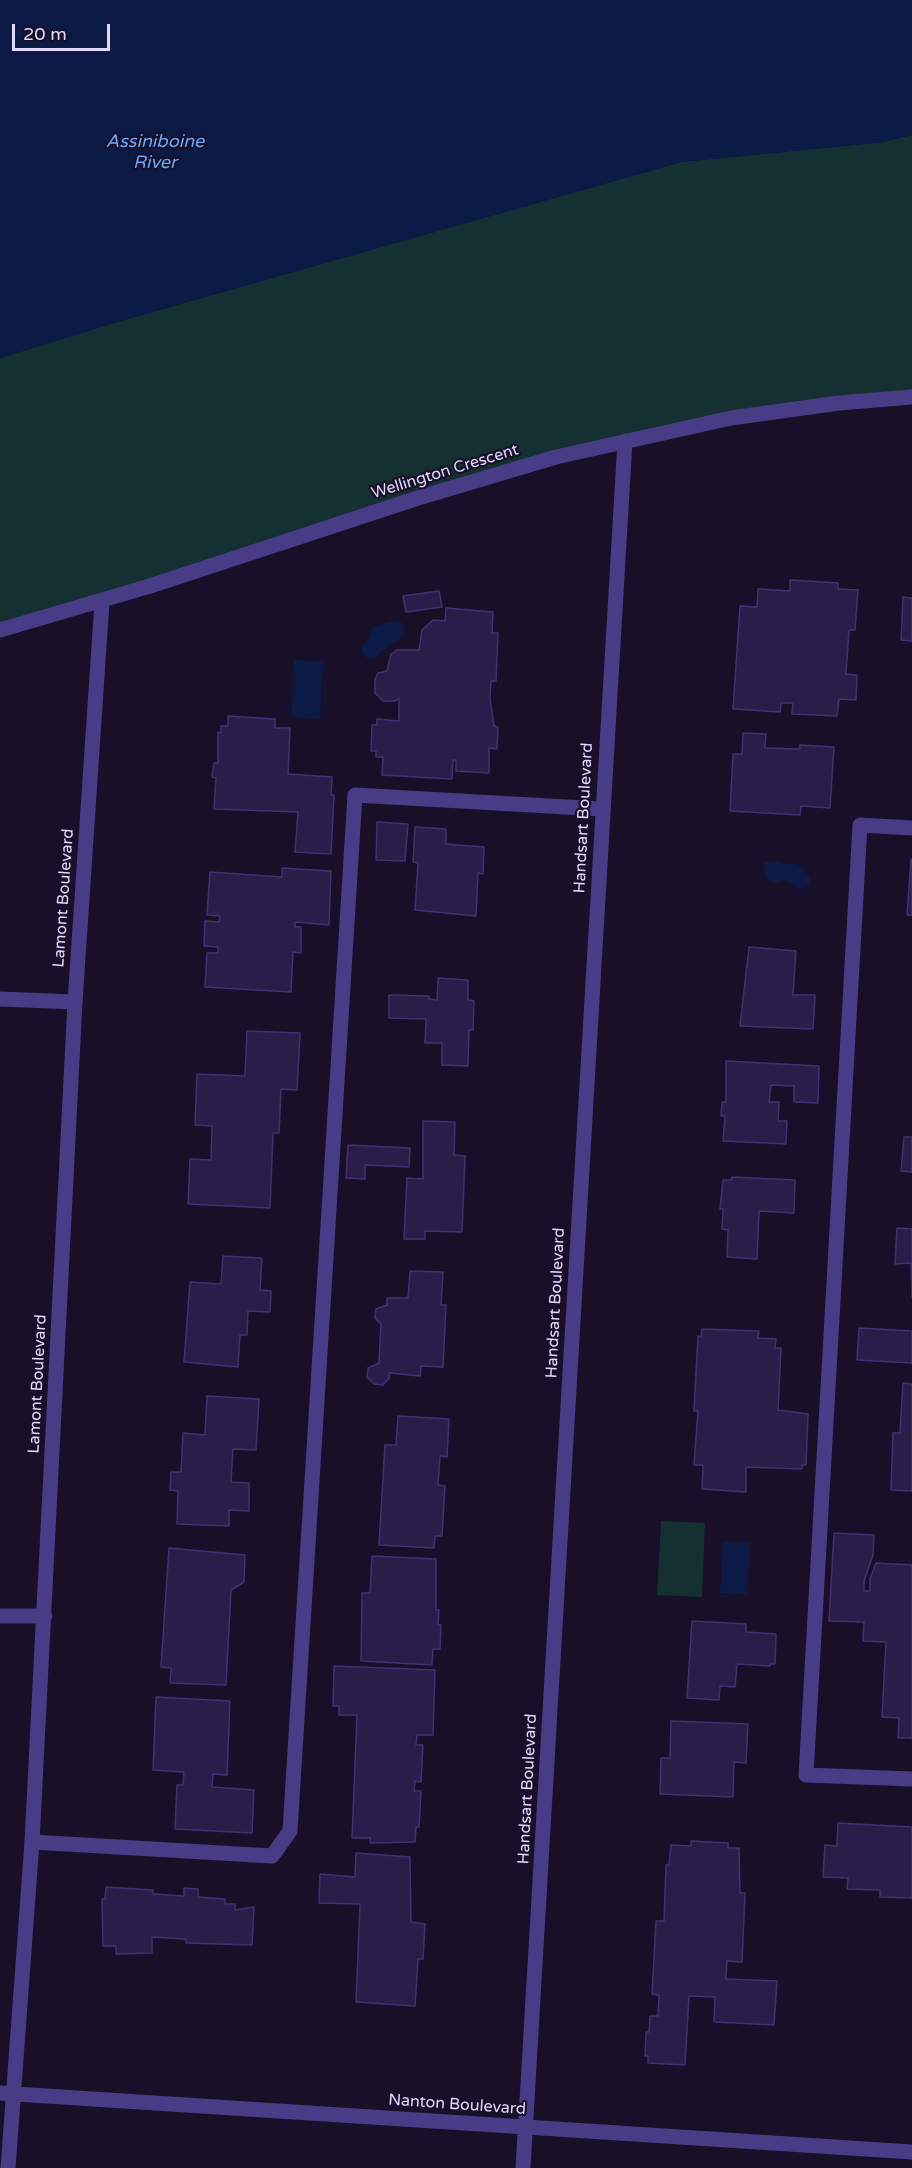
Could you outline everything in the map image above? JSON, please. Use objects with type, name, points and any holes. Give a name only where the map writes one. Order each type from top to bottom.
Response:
[{"type":"street","name":"Wellington Crescent","points":[[0,630],[102,602],[418,498],[556,457],[624,441],[780,411],[912,397]]},
{"type":"street","name":"Handsart Boulevard","points":[[523,2168],[624,441]]},
{"type":"street","name":"Lamont Boulevard","points":[[8,2168],[6,2094],[32,1842],[75,1002],[102,602]]},
{"type":"street","points":[[32,1842],[272,1856],[290,1831],[355,795],[602,809]]},
{"type":"street","points":[[912,828],[860,825],[806,1775],[912,1779]]},
{"type":"street","points":[[0,999],[75,1002]]},
{"type":"street","points":[[0,1616],[45,1616]]},
{"type":"street","name":"Nanton Boulevard","points":[[6,2094],[912,2152]]},
{"type":"green space","points":[[912,135],[912,402],[780,411],[657,433],[0,630],[0,358],[124,320],[681,162],[883,142]]},
{"type":"green space","points":[[661,1521],[705,1523],[702,1597],[657,1595]]},
{"type":"water","name":"Assiniboine River","points":[[0,0],[912,0],[912,135],[883,142],[681,162],[124,320],[0,358]]},
{"type":"water","points":[[396,620],[404,624],[404,638],[389,645],[374,659],[365,657],[361,648],[368,639],[372,627]]},
{"type":"water","points":[[294,660],[323,661],[320,719],[291,717]]},
{"type":"water","points":[[774,860],[783,864],[796,863],[810,877],[810,886],[799,889],[791,882],[784,880],[775,883],[765,878],[763,863]]},
{"type":"water","points":[[723,1542],[750,1543],[747,1594],[720,1593]]},
{"type":"building","points":[[790,580],[838,583],[838,589],[858,590],[855,630],[849,630],[846,674],[857,675],[856,700],[839,699],[837,716],[792,714],[793,703],[781,703],[780,712],[733,709],[740,606],[757,607],[758,589],[790,591]]},
{"type":"building","points":[[439,591],[442,607],[406,612],[403,596]]},
{"type":"building","points":[[903,597],[912,598],[912,641],[901,640]]},
{"type":"building","points":[[446,608],[493,612],[492,633],[498,633],[496,681],[491,681],[490,699],[494,726],[498,727],[497,749],[489,748],[489,773],[456,771],[456,760],[453,760],[452,779],[382,775],[383,757],[376,757],[376,751],[371,751],[372,725],[377,725],[377,719],[399,721],[399,698],[395,701],[383,701],[375,693],[375,679],[378,673],[387,671],[391,654],[397,650],[419,650],[422,630],[433,620],[445,621]]},
{"type":"building","points":[[228,716],[275,719],[275,728],[290,728],[288,774],[332,777],[331,795],[334,795],[331,854],[295,852],[298,812],[214,809],[216,778],[212,777],[214,763],[218,763],[218,732],[221,733],[221,726],[228,726]]},
{"type":"building","points":[[743,733],[766,734],[765,748],[800,749],[800,745],[834,747],[830,808],[801,806],[800,815],[730,811],[733,754],[742,754]]},
{"type":"building","points":[[377,822],[408,824],[405,861],[376,860]]},
{"type":"building","points":[[415,827],[446,829],[446,844],[484,847],[483,874],[478,873],[476,916],[415,910],[418,863],[413,862]]},
{"type":"building","points":[[911,859],[912,915],[907,915]]},
{"type":"building","points":[[282,868],[331,871],[329,925],[295,922],[295,927],[301,927],[301,953],[293,952],[291,992],[205,987],[207,953],[218,953],[218,947],[204,946],[205,921],[219,922],[220,916],[207,915],[210,872],[282,877]]},
{"type":"building","points":[[749,947],[796,951],[793,995],[815,995],[813,1029],[740,1026]]},
{"type":"building","points":[[438,978],[468,980],[468,1000],[474,1001],[473,1030],[469,1030],[468,1066],[442,1065],[442,1043],[425,1043],[426,1019],[389,1018],[389,995],[429,996],[429,999],[437,1000]]},
{"type":"building","points":[[247,1031],[300,1033],[297,1090],[281,1089],[279,1133],[273,1133],[270,1208],[188,1204],[190,1159],[211,1160],[212,1126],[195,1125],[197,1074],[245,1076]]},
{"type":"building","points":[[726,1061],[819,1066],[818,1103],[794,1102],[794,1086],[771,1085],[769,1102],[779,1102],[778,1121],[787,1121],[786,1144],[723,1141],[725,1116],[721,1116],[722,1102],[726,1102]]},
{"type":"building","points":[[423,1121],[455,1122],[454,1155],[465,1156],[462,1232],[425,1231],[425,1239],[404,1239],[407,1178],[423,1179]]},
{"type":"building","points":[[904,1137],[912,1137],[912,1172],[901,1171]]},
{"type":"building","points":[[348,1145],[410,1148],[409,1167],[365,1165],[365,1179],[346,1178]]},
{"type":"building","points":[[732,1177],[795,1180],[794,1213],[759,1211],[757,1259],[727,1257],[728,1230],[722,1229],[723,1209],[720,1209],[723,1180],[731,1180]]},
{"type":"building","points":[[897,1228],[912,1229],[912,1297],[911,1263],[895,1264]]},
{"type":"building","points":[[223,1256],[262,1258],[260,1290],[271,1291],[270,1312],[248,1311],[247,1335],[240,1335],[238,1367],[184,1362],[190,1282],[221,1284]]},
{"type":"building","points":[[410,1271],[443,1272],[441,1305],[446,1305],[443,1367],[421,1366],[420,1376],[389,1373],[389,1378],[383,1385],[374,1384],[367,1377],[368,1368],[379,1363],[381,1324],[375,1318],[376,1309],[387,1305],[387,1298],[408,1298]]},
{"type":"building","points":[[859,1328],[912,1331],[912,1363],[857,1360]]},
{"type":"building","points":[[702,1329],[759,1331],[758,1338],[776,1339],[775,1348],[781,1348],[778,1410],[808,1414],[806,1465],[802,1465],[802,1469],[746,1467],[746,1492],[702,1489],[703,1465],[694,1465],[698,1411],[694,1411],[698,1336],[701,1337]]},
{"type":"building","points":[[903,1383],[912,1384],[912,1491],[891,1490],[893,1433],[900,1433]]},
{"type":"building","points":[[207,1396],[259,1399],[256,1450],[233,1449],[231,1482],[249,1483],[249,1511],[229,1510],[229,1526],[177,1524],[178,1491],[170,1490],[171,1472],[181,1472],[183,1433],[205,1435]]},
{"type":"building","points":[[398,1416],[449,1419],[447,1457],[440,1456],[438,1485],[445,1486],[442,1536],[435,1536],[434,1548],[379,1545],[385,1445],[396,1445]]},
{"type":"building","points":[[834,1533],[874,1535],[873,1555],[864,1581],[864,1591],[870,1591],[870,1579],[876,1563],[912,1565],[912,1738],[898,1738],[899,1718],[882,1717],[886,1642],[863,1641],[864,1622],[829,1621]]},
{"type":"building","points":[[169,1548],[245,1555],[244,1582],[231,1590],[226,1685],[170,1683],[171,1668],[161,1667]]},
{"type":"building","points":[[372,1556],[436,1559],[436,1610],[439,1610],[438,1625],[441,1625],[440,1649],[433,1649],[432,1665],[361,1661],[362,1593],[370,1593]]},
{"type":"building","points":[[692,1621],[746,1624],[746,1632],[776,1634],[775,1664],[770,1664],[770,1666],[737,1664],[735,1687],[720,1686],[719,1700],[687,1698]]},
{"type":"building","points":[[334,1666],[435,1670],[433,1735],[417,1735],[416,1745],[423,1745],[421,1782],[415,1781],[414,1791],[421,1791],[419,1827],[416,1827],[415,1842],[370,1843],[370,1838],[352,1838],[357,1715],[339,1715],[339,1706],[333,1706]]},
{"type":"building","points":[[156,1697],[230,1701],[227,1775],[213,1774],[212,1787],[254,1790],[252,1833],[175,1829],[177,1785],[183,1785],[184,1772],[153,1770]]},
{"type":"building","points":[[671,1721],[748,1724],[746,1763],[734,1762],[733,1797],[660,1794],[661,1758],[670,1758]]},
{"type":"building","points":[[838,1823],[912,1827],[912,1898],[880,1897],[880,1890],[847,1889],[848,1878],[823,1877],[825,1845],[837,1846]]},
{"type":"building","points":[[691,1841],[728,1843],[728,1848],[739,1848],[740,1893],[745,1893],[742,1962],[727,1961],[726,1979],[777,1981],[774,2025],[714,2022],[715,1997],[689,1996],[685,2065],[648,2063],[648,2056],[645,2056],[646,2032],[649,2032],[650,2016],[658,2016],[659,1995],[652,1994],[656,1921],[664,1921],[666,1865],[669,1865],[671,1845],[691,1846]]},
{"type":"building","points":[[356,1853],[410,1857],[411,1922],[425,1924],[423,1959],[418,1959],[415,2006],[356,2002],[360,1904],[319,1903],[320,1874],[355,1877]]},
{"type":"building","points":[[106,1887],[153,1890],[153,1894],[184,1896],[184,1888],[198,1889],[198,1897],[225,1899],[225,1904],[235,1904],[235,1910],[254,1907],[252,1945],[186,1943],[186,1939],[152,1937],[152,1953],[116,1954],[116,1946],[103,1946],[102,1899],[105,1899]]}]
